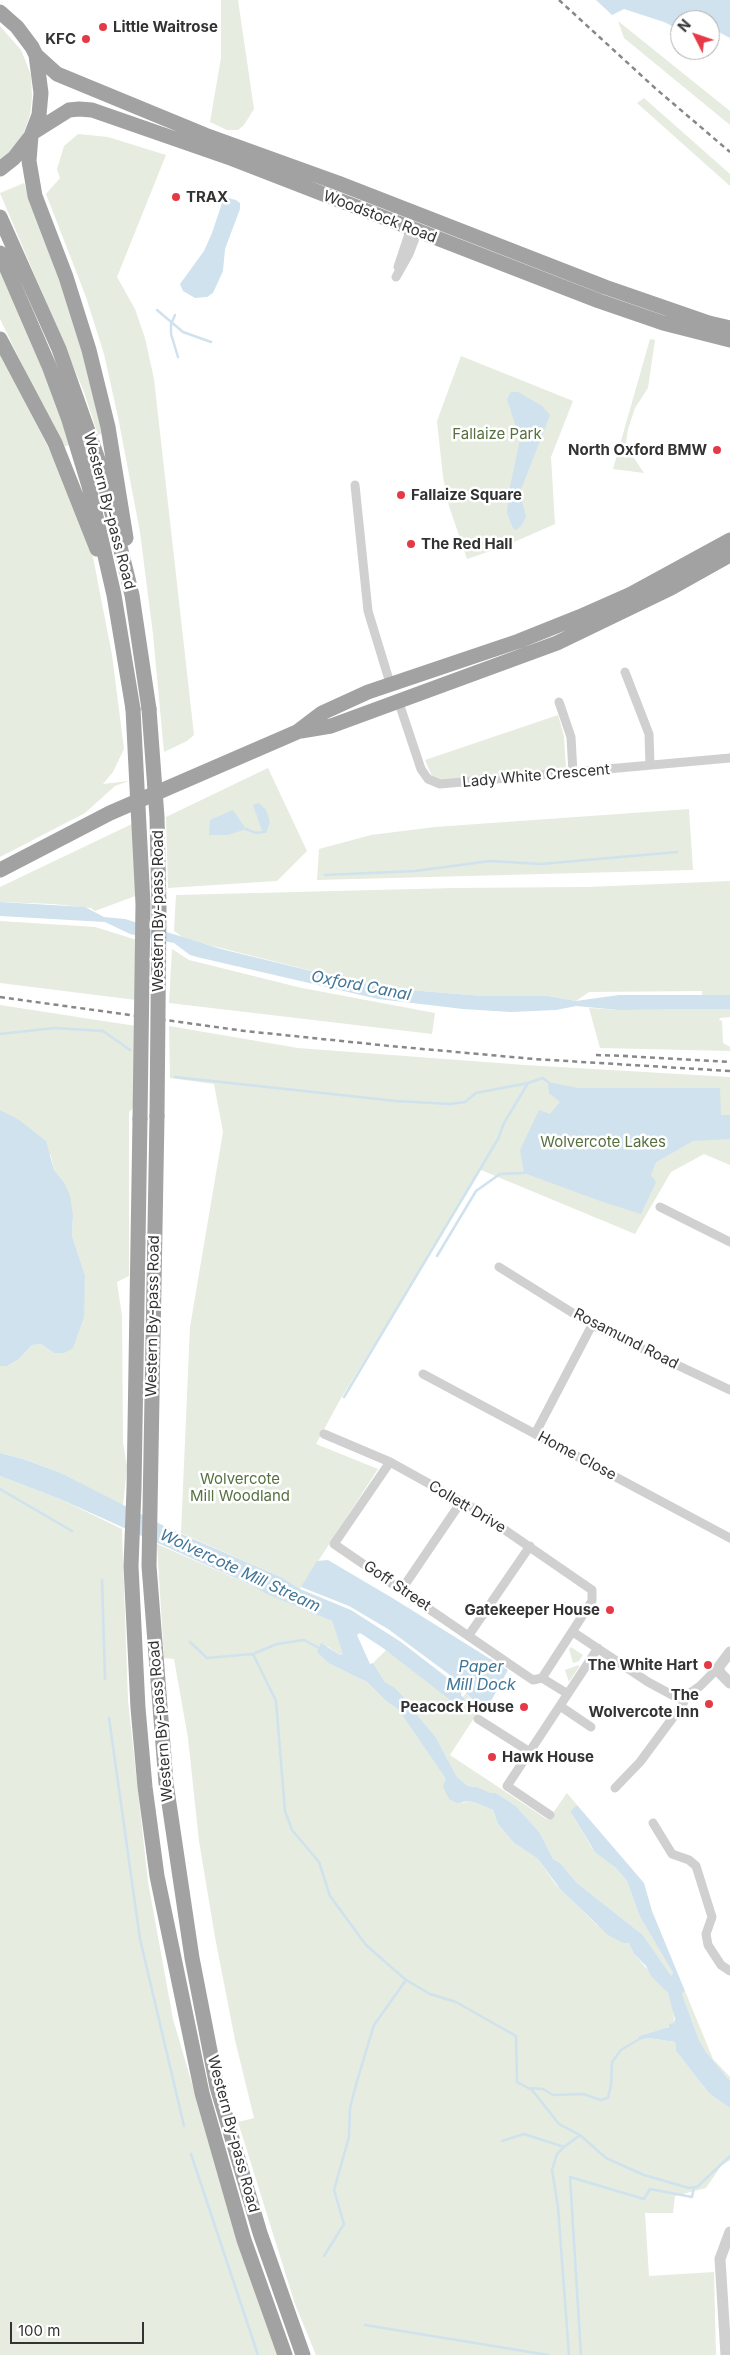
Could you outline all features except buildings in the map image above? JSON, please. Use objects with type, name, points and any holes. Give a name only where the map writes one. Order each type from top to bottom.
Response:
[{"type":"highway","points":[[0,12],[17,27],[36,55],[41,92],[39,114],[32,134],[28,161],[35,196],[66,277],[89,350],[108,427],[126,530],[132,595]]},
{"type":"highway","name":"Woodstock Road","points":[[36,55],[57,74],[205,135],[327,179],[640,300],[730,328]]},
{"type":"highway","name":"Woodstock Road","points":[[32,134],[69,110],[92,110],[233,159],[599,301],[663,323],[730,340]]},
{"type":"highway","points":[[0,169],[14,158],[32,134]]},
{"type":"highway","name":"Western By-pass Road","points":[[0,217],[59,349],[100,465],[132,595],[150,709],[157,816],[159,898],[149,1566],[166,1783],[179,1880],[217,2087],[240,2168],[275,2278],[303,2355]]},
{"type":"highway","name":"Western By-pass Road","points":[[0,253],[69,420],[98,515],[114,595],[133,709],[143,904],[134,1490],[131,1566],[138,1708],[144,1777],[157,1876],[202,2094],[244,2240],[285,2355]]},
{"type":"highway","points":[[0,340],[55,443],[71,480],[114,595]]},
{"type":"highway","points":[[297,732],[322,713],[390,683],[519,641],[578,618],[631,594],[730,540]]},
{"type":"highway","points":[[0,870],[110,813],[297,732],[331,726],[557,643],[671,588],[730,555]]},
{"type":"street","points":[[414,230],[420,215]]},
{"type":"street","points":[[355,485],[368,611],[390,683],[398,700]]},
{"type":"street","points":[[625,672],[649,734],[650,765]]},
{"type":"street","name":"Lady White Crescent","points":[[398,700],[421,769],[428,779],[440,784],[730,758]]},
{"type":"street","points":[[559,702],[571,736],[573,772]]},
{"type":"street","points":[[660,1207],[730,1242]]},
{"type":"street","name":"Rosamund Road","points":[[499,1267],[592,1325],[730,1390]]},
{"type":"street","points":[[535,1434],[592,1325]]},
{"type":"street","name":"Home Close","points":[[423,1374],[730,1538]]},
{"type":"street","name":"Collett Drive","points":[[324,1434],[390,1462],[462,1502],[530,1546],[592,1590],[592,1601],[574,1627],[573,1632]]},
{"type":"street","name":"Goff Street","points":[[390,1462],[334,1544],[533,1680],[542,1678],[568,1694]]},
{"type":"street","points":[[402,1589],[462,1502]]},
{"type":"street","points":[[469,1635],[530,1546]]},
{"type":"street","points":[[542,1678],[573,1632],[664,1691],[674,1696],[686,1696]]},
{"type":"street","points":[[550,1815],[507,1786],[598,1648]]},
{"type":"street","points":[[615,1788],[640,1762],[683,1704],[686,1696],[700,1686],[718,1668],[730,1652]]},
{"type":"street","points":[[718,1668],[730,1684]]},
{"type":"street","points":[[560,1706],[591,1727]]},
{"type":"street","points":[[478,1719],[530,1752]]},
{"type":"street","points":[[653,1823],[672,1854],[689,1860],[696,1866],[712,1917],[706,1934],[708,1945],[721,1965],[730,1972]]},
{"type":"street","points":[[726,2355],[720,2260],[730,2232]]},
{"type":"green space","points":[[221,0],[238,0],[254,109],[244,125],[238,130],[227,130],[210,122],[221,58]]},
{"type":"green space","points":[[618,21],[730,111],[730,125],[624,38]]},
{"type":"green space","points":[[0,26],[21,50],[31,76],[32,97],[30,115],[24,132],[16,145],[0,162]]},
{"type":"green space","points":[[644,98],[730,174],[730,186],[637,103]]},
{"type":"green space","points":[[78,134],[108,137],[166,155],[117,277],[135,309],[145,338],[154,379],[194,735],[187,741],[164,752],[153,634],[140,532],[118,417],[104,354],[86,297],[46,194],[60,178],[57,169],[64,146]]},
{"type":"green space","points":[[24,183],[70,307],[104,433],[98,435],[84,392],[0,193]]},
{"type":"green space","points":[[0,268],[45,371],[70,445],[62,447],[0,319]]},
{"type":"green space","points":[[650,339],[655,340],[648,388],[635,408],[628,429],[624,456],[634,458],[644,473],[613,469]]},
{"type":"green space","points":[[0,352],[59,469],[92,552],[112,655],[124,749],[113,772],[103,784],[129,781],[115,786],[85,813],[0,857]]},
{"type":"green space","name":"Fallaize Park","points":[[461,356],[573,401],[551,457],[555,524],[505,546],[467,559],[449,506],[443,477],[437,421]]},
{"type":"green space","points":[[558,715],[564,736],[566,769],[440,781],[432,776],[425,760]]},
{"type":"green space","points":[[268,768],[307,851],[277,881],[168,888],[166,817]]},
{"type":"green space","points":[[689,809],[693,870],[317,880],[319,849],[371,835],[435,827]]},
{"type":"green space","points":[[134,823],[138,895],[95,911],[91,908],[53,904],[0,902],[0,887]]},
{"type":"green space","points":[[730,881],[730,995],[702,995],[702,991],[589,992],[576,1001],[548,996],[483,996],[396,989],[348,980],[185,939],[174,931],[176,895],[455,888],[588,887]]},
{"type":"green space","points":[[0,921],[95,927],[137,940],[136,1000],[0,983]]},
{"type":"green space","points":[[172,949],[189,960],[302,988],[435,1013],[432,1034],[169,1003]]},
{"type":"green space","points":[[0,1005],[136,1026],[134,1107],[129,1112],[129,1276],[117,1282],[122,1316],[123,1443],[127,1466],[123,1506],[61,1473],[0,1453],[0,1366],[7,1366],[19,1359],[32,1345],[41,1344],[54,1353],[64,1353],[84,1294],[85,1275],[72,1236],[73,1215],[64,1182],[54,1170],[51,1156],[28,1128],[0,1110]]},
{"type":"green space","points":[[589,1008],[619,1010],[730,1009],[730,1017],[720,1018],[719,1020],[722,1021],[723,1043],[730,1047],[730,1051],[600,1048]]},
{"type":"green space","name":"Wolvercote Mill Woodland","points":[[169,1026],[298,1048],[525,1065],[730,1077],[730,1165],[704,1154],[671,1172],[635,1234],[481,1170],[340,1400],[316,1444],[378,1469],[300,1589],[281,1577],[181,1533],[190,1327],[223,1132],[214,1084],[170,1078]]},
{"type":"green space","points":[[0,1476],[60,1499],[122,1529],[128,1701],[148,1882],[173,2019],[232,2220],[280,2355],[0,2355]]},
{"type":"green space","points":[[157,1544],[332,1621],[344,1654],[340,1655],[327,1646],[330,1664],[367,1682],[387,1702],[398,1709],[463,1803],[469,1801],[493,1810],[498,1824],[514,1843],[538,1859],[556,1885],[597,1925],[623,1943],[629,1943],[634,1954],[668,1993],[673,2007],[674,2023],[666,2028],[639,2036],[639,2040],[649,2038],[675,2042],[676,2051],[710,2094],[730,2108],[730,2160],[721,2166],[706,2188],[675,2196],[673,2213],[645,2213],[649,2276],[714,2272],[716,2355],[316,2355],[295,2304],[238,2122],[254,2118],[235,2040],[215,1937],[199,1841],[188,1738],[174,1659],[164,1658]]},
{"type":"green space","points":[[571,1647],[583,1655],[579,1661],[573,1663],[569,1649]]},
{"type":"green space","points":[[386,1650],[451,1701],[466,1700],[463,1697],[466,1693],[480,1709],[450,1755],[548,1820],[567,1793],[577,1805],[570,1811],[592,1848],[616,1868],[627,1881],[640,1917],[673,1973],[671,1977],[643,1935],[577,1883],[560,1863],[553,1859],[540,1833],[516,1806],[496,1793],[490,1794],[477,1787],[468,1786],[457,1777],[435,1736],[418,1716],[413,1706],[394,1687],[385,1682],[373,1663]]},
{"type":"green space","points":[[579,1665],[579,1667],[569,1682],[565,1670]]},
{"type":"green space","points":[[685,1991],[713,2059],[730,2077],[730,2081],[706,2052],[699,2040],[682,1994]]},
{"type":"water","points":[[596,0],[730,0],[730,38],[720,33],[720,10],[670,10],[670,25],[624,9],[612,15]]},
{"type":"water","points":[[228,198],[240,203],[240,209],[225,249],[223,271],[213,293],[207,297],[195,298],[183,291],[180,284],[204,251],[222,203]]},
{"type":"water","points":[[511,392],[518,392],[542,406],[550,415],[520,492],[526,517],[521,526],[516,530],[513,528],[507,513],[509,491],[520,440],[507,399]]},
{"type":"water","points":[[259,803],[266,810],[270,822],[266,833],[263,833],[253,805]]},
{"type":"water","points":[[233,810],[246,829],[228,835],[209,835],[210,820]]},
{"type":"water","name":"Oxford Canal","points":[[0,902],[85,907],[104,917],[125,919],[221,949],[348,980],[396,989],[483,996],[548,996],[576,1001],[619,995],[730,995],[730,1009],[619,1010],[576,1006],[556,1010],[511,1012],[463,1009],[378,999],[197,957],[190,955],[174,943],[130,934],[105,922],[0,916]]},
{"type":"water","name":"Wolvercote Lakes","points":[[548,1082],[578,1088],[720,1088],[721,1115],[730,1115],[730,1139],[693,1141],[656,1162],[651,1175],[656,1182],[641,1214],[524,1173],[520,1150],[539,1110],[550,1114],[560,1102],[549,1093]]},
{"type":"water","points":[[0,1110],[19,1120],[46,1141],[54,1170],[64,1182],[70,1196],[73,1215],[72,1236],[85,1275],[84,1317],[73,1348],[64,1353],[54,1353],[41,1344],[32,1345],[19,1359],[7,1366],[0,1366]]},
{"type":"water","name":"Wolvercote Mill Stream","points":[[0,1453],[61,1473],[168,1528],[281,1577],[300,1589],[351,1610],[401,1642],[462,1689],[461,1695],[466,1700],[463,1705],[457,1700],[451,1701],[383,1648],[360,1633],[357,1635],[370,1664],[373,1663],[385,1682],[394,1687],[413,1706],[418,1716],[435,1736],[457,1777],[468,1786],[496,1793],[516,1806],[540,1833],[553,1859],[560,1863],[577,1883],[643,1935],[671,1976],[673,1973],[640,1917],[627,1881],[616,1868],[595,1852],[570,1811],[577,1805],[644,1883],[652,1911],[685,1991],[682,1994],[699,2040],[706,2052],[730,2081],[730,2108],[710,2094],[676,2051],[675,2042],[649,2038],[639,2040],[639,2036],[669,2027],[669,2024],[674,2023],[675,2019],[668,1993],[651,1976],[646,1966],[634,1954],[629,1943],[623,1943],[608,1935],[560,1889],[538,1859],[514,1843],[498,1824],[493,1810],[469,1801],[457,1803],[449,1799],[443,1786],[446,1779],[398,1709],[387,1702],[367,1682],[330,1664],[317,1652],[321,1643],[340,1655],[343,1654],[332,1621],[267,1594],[60,1499],[0,1476]]},
{"type":"water","name":"Paper Mill Dock","points":[[328,1560],[508,1670],[485,1712],[466,1693],[466,1687],[388,1629],[349,1606],[301,1587],[317,1561]]},
{"type":"waterway","points":[[157,310],[183,332],[211,342]]},
{"type":"waterway","points":[[175,315],[171,324],[171,334],[178,357]]},
{"type":"waterway","points":[[246,829],[256,833],[263,832]]},
{"type":"waterway","points":[[325,875],[415,871],[490,861],[541,864],[677,852]]},
{"type":"waterway","points":[[0,1034],[55,1028],[103,1031],[130,1050]]},
{"type":"waterway","points":[[175,1077],[396,1101],[450,1104],[465,1102],[476,1093],[528,1083]]},
{"type":"waterway","points":[[344,1397],[498,1139],[504,1123],[528,1083],[543,1078],[548,1082]]},
{"type":"waterway","points":[[437,1256],[476,1191],[500,1174],[524,1173]]},
{"type":"waterway","points":[[0,1489],[72,1531]]},
{"type":"waterway","points":[[102,1580],[105,1679]]},
{"type":"waterway","points":[[190,1642],[207,1658],[253,1654],[277,1644],[304,1640],[321,1649]]},
{"type":"waterway","points":[[253,1654],[276,1701],[285,1811],[292,1830],[319,1862],[330,1896],[366,1945],[406,1980]]},
{"type":"waterway","points":[[109,1718],[140,1939],[184,2126]]},
{"type":"waterway","points":[[324,2256],[344,2224],[334,2190],[349,2137],[350,2108],[357,2081],[374,2025],[406,1980],[430,1994],[456,2002],[516,2036],[517,2082],[532,2090],[559,2124],[580,2135],[606,2158],[644,2175],[689,2188],[697,2187],[730,2156]]},
{"type":"waterway","points":[[530,2088],[543,2089],[553,2095],[583,2094],[601,2100],[608,2098],[611,2085],[612,2062],[621,2050],[641,2038]]},
{"type":"waterway","points":[[502,2141],[524,2134],[564,2147],[580,2135]]},
{"type":"waterway","points":[[564,2147],[557,2154],[552,2170],[558,2207],[569,2355]]},
{"type":"waterway","points":[[191,2154],[258,2355]]},
{"type":"waterway","points":[[581,2355],[570,2177],[644,2199],[650,2189],[692,2197],[694,2187]]},
{"type":"waterway","points":[[365,2325],[548,2355]]},
{"type":"railway","points":[[559,0],[655,88],[730,152]]},
{"type":"railway","points":[[0,997],[245,1031],[390,1046],[534,1059],[730,1071]]},
{"type":"railway","points":[[596,1055],[629,1056]]},
{"type":"railway","points":[[623,1056],[730,1062]]},
{"type":"place","name":"Little Waitrose","points":[[103,27]]},
{"type":"place","name":"KFC","points":[[86,39]]},
{"type":"place","name":"TRAX","points":[[176,197]]},
{"type":"place","name":"North Oxford BMW","points":[[717,450]]},
{"type":"place","name":"Fallaize Square","points":[[401,495]]},
{"type":"place","name":"The Red Hall","points":[[411,544]]},
{"type":"place","name":"Gatekeeper House","points":[[610,1610]]},
{"type":"place","name":"The White Hart","points":[[708,1665]]},
{"type":"place","name":"The Wolvercote Inn","points":[[709,1704]]},
{"type":"place","name":"Peacock House","points":[[524,1707]]},
{"type":"place","name":"Hawk House","points":[[492,1757]]}]
